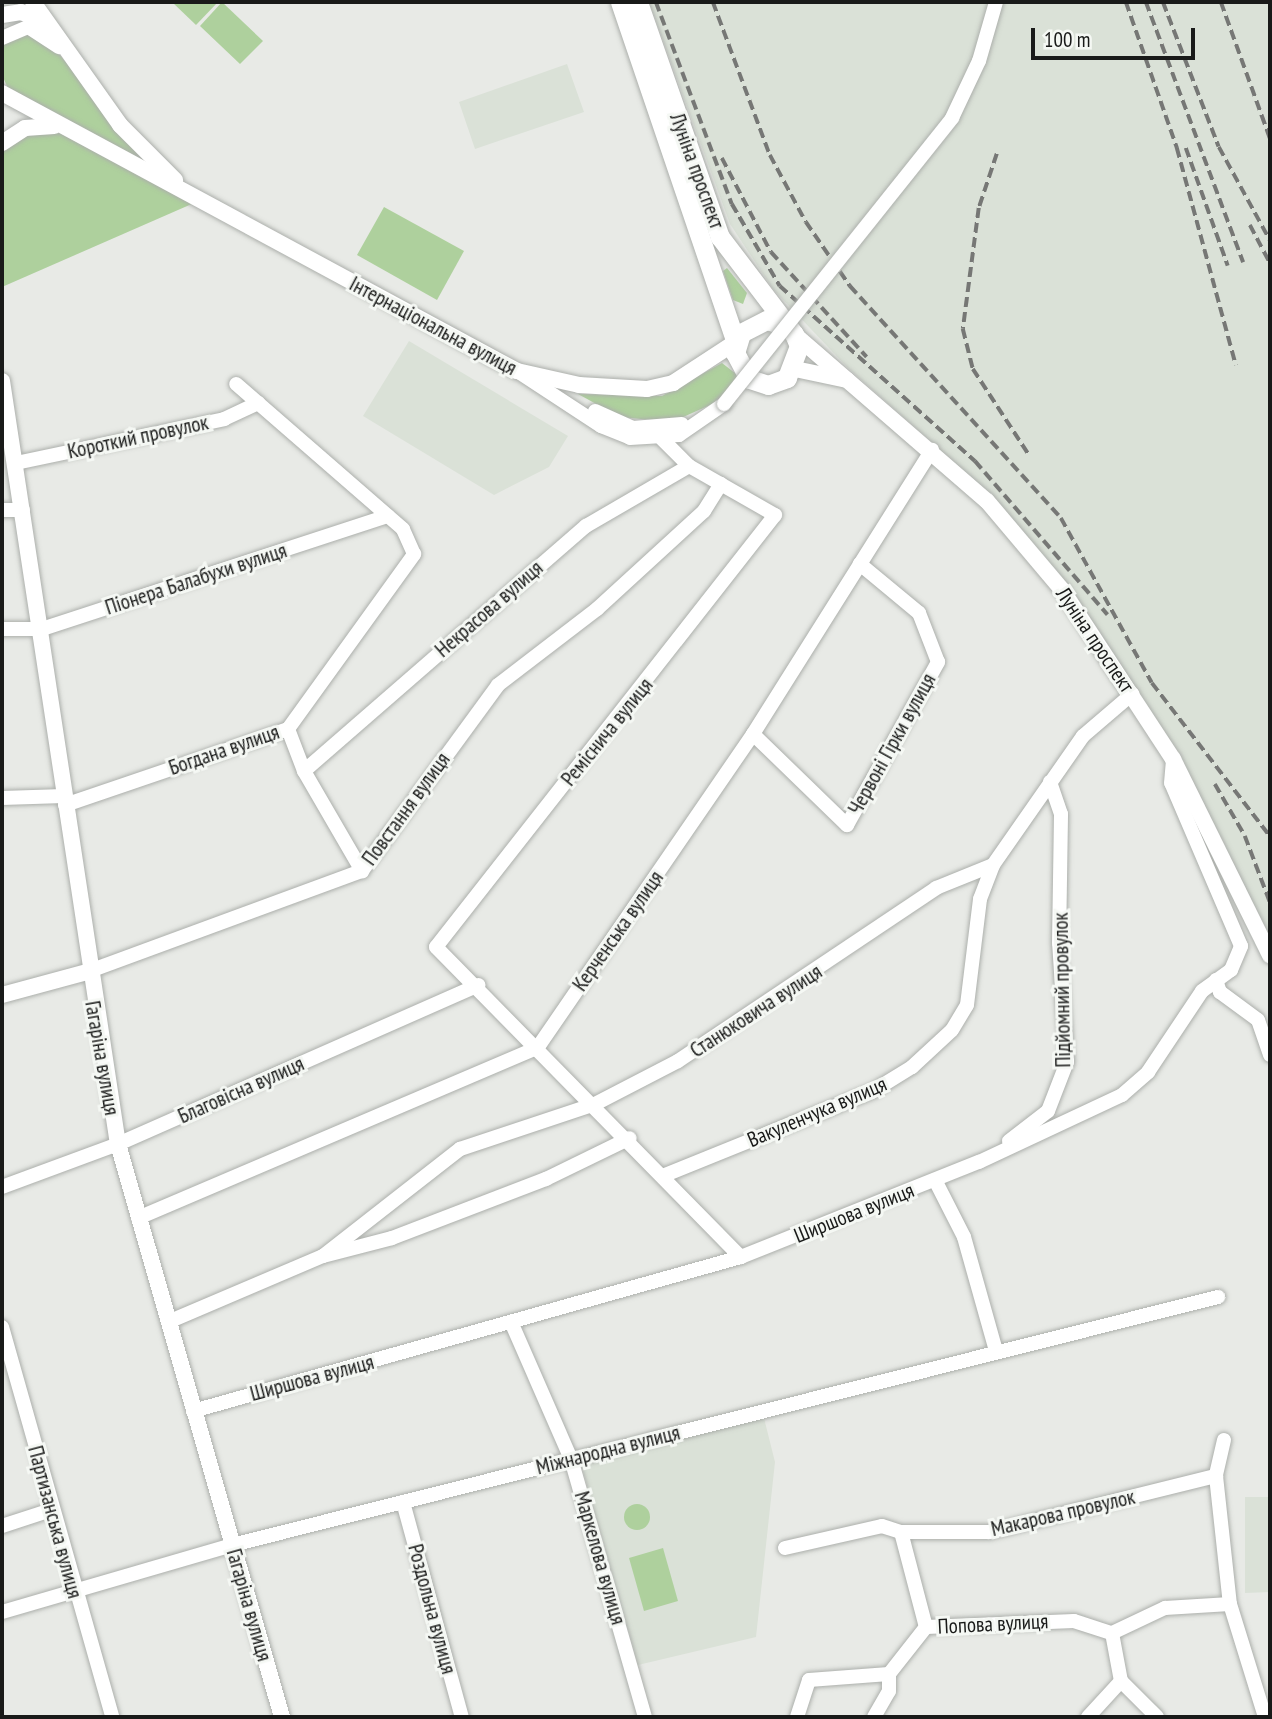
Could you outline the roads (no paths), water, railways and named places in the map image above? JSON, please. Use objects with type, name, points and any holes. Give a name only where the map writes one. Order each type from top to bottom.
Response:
[{"type":"main road","name":"Луніна проспект","points":[[620,2],[736,342]]},
{"type":"main road","name":"Луніна проспект","points":[[638,2],[720,237],[790,330]]},
{"type":"main road","points":[[757,322],[790,330],[795,369],[768,385],[749,380],[737,364],[736,342],[757,322]]},
{"type":"street","points":[[33,2],[139,147],[218,210]]},
{"type":"street","points":[[517,371],[615,433],[662,439],[696,427],[724,404],[952,118],[979,61],[996,2]]},
{"type":"street","points":[[2,15],[33,14],[51,27]]},
{"type":"street","points":[[2,38],[20,28],[43,32],[90,82]]},
{"type":"street","points":[[3,92],[56,126],[218,210]]},
{"type":"street","points":[[2,142],[25,128],[56,126]]},
{"type":"street","name":"Інтернаціональна вулиця","points":[[218,210],[517,371],[547,380],[647,389],[673,383],[736,342]]},
{"type":"street","name":"Луніна проспект","points":[[790,330],[932,450],[1025,542],[1132,694],[1173,759],[1270,955]]},
{"type":"street","points":[[714,357],[737,364]]},
{"type":"street","name":"Луніна проспект","points":[[795,369],[849,380]]},
{"type":"street","points":[[547,380],[607,418],[633,428],[677,426],[724,404]]},
{"type":"street","name":"Гагаріна вулиця","points":[[2,383],[42,629],[87,972],[118,1144],[282,1717]]},
{"type":"street","points":[[236,384],[388,516]]},
{"type":"street","name":"Короткий провулок","points":[[16,463],[224,419],[258,403]]},
{"type":"street","points":[[662,439],[689,466],[722,484]]},
{"type":"street","name":"Керченська вулиця","points":[[538,1048],[753,734],[932,450]]},
{"type":"street","name":"Некрасова вулиця","points":[[304,771],[586,526],[689,466]]},
{"type":"street","name":"Реміснича вулиця","points":[[478,985],[436,947],[775,515],[722,484]]},
{"type":"street","name":"Повстання вулиця","points":[[2,995],[87,972],[362,871],[490,693],[597,609],[704,510],[722,484]]},
{"type":"street","points":[[2,510],[23,510]]},
{"type":"street","name":"Богдана вулиця","points":[[2,798],[65,800],[288,729],[414,554],[413,542],[388,516]]},
{"type":"street","name":"Піонера Балабухи вулиця","points":[[2,629],[42,629],[388,516]]},
{"type":"street","name":"Червоні Гірки вулиця","points":[[753,734],[848,825],[938,662],[919,613],[860,564]]},
{"type":"street","points":[[993,865],[1083,736],[1132,694]]},
{"type":"street","points":[[288,729],[304,771],[362,871]]},
{"type":"street","name":"Ширшова вулиця","points":[[193,1410],[512,1324],[741,1258],[979,1163],[1136,1085],[1216,980],[1236,964],[1239,935],[1171,783],[1173,759]]},
{"type":"street","name":"Підйомний провулок","points":[[979,1163],[1048,1111],[1067,1062],[1059,943],[1061,814],[1051,782]]},
{"type":"street","name":"Станюковича вулиця","points":[[323,1256],[460,1149],[595,1104],[678,1061],[936,888],[993,865]]},
{"type":"street","name":"Вакуленчука вулиця","points":[[665,1175],[873,1091],[932,1048],[967,1004],[980,899],[993,865]]},
{"type":"street","points":[[1216,980],[1220,992],[1258,1020],[1270,1055]]},
{"type":"street","points":[[478,985],[630,1138],[741,1258]]},
{"type":"street","name":"Благовісна вулиця","points":[[2,1187],[118,1144],[478,985]]},
{"type":"street","points":[[138,1218],[538,1048]]},
{"type":"street","name":"Станюковича вулиця","points":[[168,1322],[323,1256],[513,1192],[630,1138]]},
{"type":"street","points":[[935,1180],[964,1237],[996,1351]]},
{"type":"street","name":"Міжнародна вулиця","points":[[2,1612],[232,1545],[1217,1297]]},
{"type":"street","name":"Маркелова вулиця","points":[[512,1324],[571,1459],[645,1717]]},
{"type":"street","name":"Партизанська вулиця","points":[[3,1334],[112,1717]]},
{"type":"street","points":[[1224,1440],[1216,1476],[1230,1604],[1265,1717]]},
{"type":"street","name":"Макарова провулок","points":[[785,1548],[882,1526],[901,1532],[989,1532],[1216,1476]]},
{"type":"street","name":"Роздольна вулиця","points":[[403,1502],[462,1717]]},
{"type":"street","points":[[2,1526],[51,1510]]},
{"type":"street","points":[[901,1532],[926,1627]]},
{"type":"street","points":[[1157,1717],[1121,1681],[1112,1633],[1166,1608],[1230,1604]]},
{"type":"street","name":"Попова вулиця","points":[[889,1674],[926,1627],[1074,1621],[1112,1633]]},
{"type":"street","points":[[797,1717],[809,1680],[889,1674],[888,1691],[874,1717]]},
{"type":"street","points":[[1088,1717],[1121,1681]]},
{"type":"railway","points":[[656,2],[732,204],[780,286],[975,461],[1108,615]]},
{"type":"railway","points":[[713,2],[770,155],[806,222],[850,286],[1061,518],[1152,683],[1270,836]]},
{"type":"railway","points":[[1126,2],[1177,148],[1236,365]]},
{"type":"railway","points":[[1146,2],[1243,262]]},
{"type":"railway","points":[[1163,2],[1219,147],[1270,240]]},
{"type":"railway","points":[[1221,2],[1270,138]]},
{"type":"railway","points":[[1186,148],[1228,266]]},
{"type":"railway","points":[[997,154],[979,208],[963,329],[973,369],[1029,455]]},
{"type":"railway","points":[[722,158],[771,252],[867,357]]},
{"type":"railway","points":[[1250,225],[1270,263]]},
{"type":"railway","points":[[1215,784],[1245,836],[1270,902]]}]
